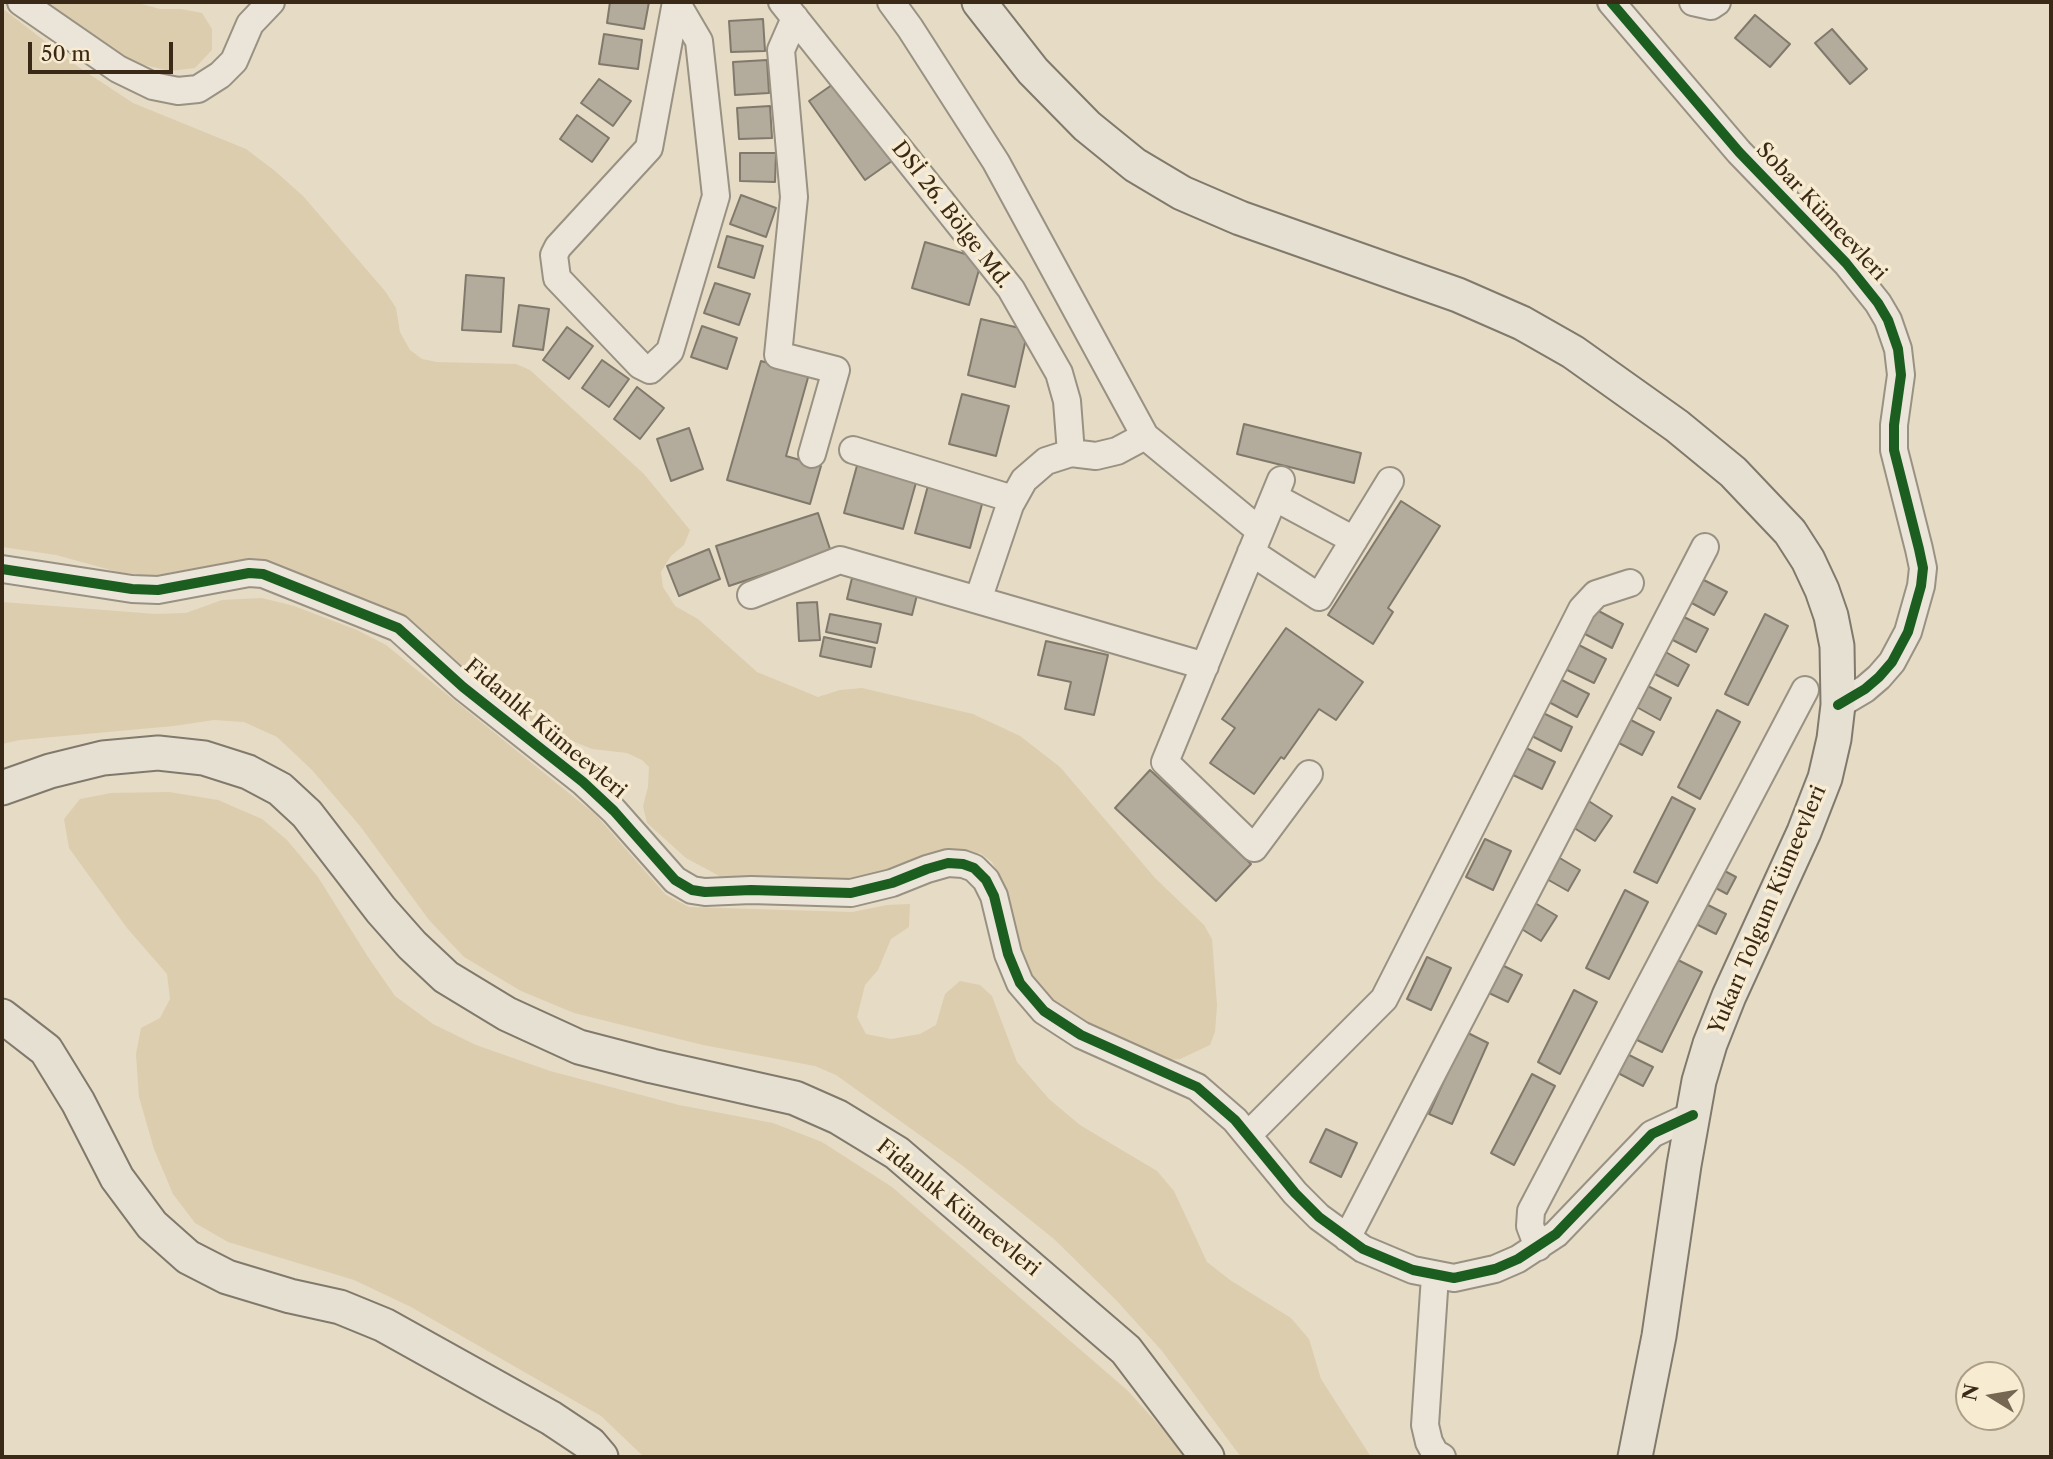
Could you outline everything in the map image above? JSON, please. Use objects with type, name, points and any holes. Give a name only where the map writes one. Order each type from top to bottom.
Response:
[{"type":"main road","points":[[979,2],[1033,71],[1087,125],[1135,165],[1182,193],[1240,218],[1458,295],[1522,323],[1573,352],[1696,441],[1733,472],[1768,507],[1790,532],[1808,560],[1826,603],[1837,646],[1838,705]]},
{"type":"main road","name":"Yukarı Tolgum Kümeevleri","points":[[1635,1457],[1659,1336],[1699,1081],[1729,996],[1804,832],[1825,778],[1838,705]]},
{"type":"main road","name":"Fidanlık Kümeevleri","points":[[2,788],[50,771],[103,758],[158,753],[204,758],[248,772],[280,789],[307,814],[380,910],[412,944],[446,977],[507,1014],[579,1047],[794,1098],[838,1117],[897,1153],[1126,1350],[1207,1457]]},
{"type":"main road","points":[[2,1016],[46,1050],[78,1102],[117,1178],[152,1225],[188,1257],[227,1277],[290,1296],[340,1307],[384,1325],[551,1418],[590,1444],[601,1457]]},
{"type":"street","points":[[21,2],[118,69],[153,86],[178,91],[198,89],[220,75],[234,61],[250,24],[267,6]]},
{"type":"street","points":[[676,2],[699,41],[716,196],[670,351],[650,370],[640,365],[557,278],[554,255],[558,247],[649,149],[676,2]]},
{"type":"street","points":[[891,2],[911,27],[996,162],[1145,436],[1255,542],[1320,597],[1390,481]]},
{"type":"street","name":"Sobar Kümeevleri","points":[[1611,2],[1739,152],[1846,263],[1878,303],[1888,320],[1898,349],[1901,375],[1894,425],[1895,450],[1923,568],[1922,586],[1908,632],[1892,662],[1865,689],[1838,705]]},
{"type":"street","points":[[1693,2],[1711,6],[1717,2]]},
{"type":"street","points":[[788,10],[781,50],[794,197],[778,355],[836,370],[812,454]]},
{"type":"street","name":"DSİ 26. Bölge Md.","points":[[788,10],[1011,289],[1059,373],[1067,401],[1071,453]]},
{"type":"street","points":[[978,600],[1013,499],[1024,480],[1046,461],[1071,453],[1096,456],[1117,451],[1145,436]]},
{"type":"street","points":[[853,450],[1013,499]]},
{"type":"street","points":[[1308,774],[1254,848],[1165,762],[1277,488],[1354,540]]},
{"type":"street","points":[[1347,1238],[1705,547]]},
{"type":"street","points":[[751,595],[840,560],[1205,666]]},
{"type":"street","name":"Fidanlık Kümeevleri","points":[[2,569],[132,589],[158,590],[249,573],[263,574],[398,628],[463,687],[583,782],[623,820],[675,880],[692,890],[851,892],[892,883],[948,863],[974,868],[986,880],[994,896],[1008,954],[1020,984],[1032,1000],[1081,1035],[1197,1087],[1216,1101],[1248,1135]]},
{"type":"street","points":[[1630,583],[1596,594],[1582,609],[1384,999],[1248,1135],[1295,1193],[1319,1217],[1347,1238],[1387,1261],[1435,1276],[1454,1278],[1494,1269],[1538,1247],[1556,1234],[1652,1134],[1693,1115]]},
{"type":"street","points":[[1538,1247],[1530,1226],[1531,1211],[1805,690]]},
{"type":"street","points":[[1435,1276],[1425,1424],[1429,1442],[1436,1454],[1442,1457]]},
{"type":"shaded area","points":[[43,2],[134,2],[160,9],[202,13],[212,29],[212,50],[195,68],[170,71],[131,62]]},
{"type":"shaded area","points":[[2,8],[77,66],[133,103],[246,149],[275,171],[303,196],[385,291],[396,308],[400,332],[410,350],[422,359],[437,362],[516,364],[530,370],[644,474],[690,530],[684,545],[671,556],[661,572],[663,587],[675,606],[698,619],[757,672],[818,697],[840,690],[862,688],[973,714],[1020,736],[1060,767],[1155,878],[1204,925],[1212,939],[1217,1005],[1215,1032],[1210,1045],[1180,1059],[1165,1060],[1063,1014],[1024,973],[1000,878],[992,862],[980,853],[957,854],[875,879],[845,881],[723,878],[686,858],[647,823],[643,806],[649,767],[642,760],[627,753],[592,749],[537,727],[483,691],[406,623],[199,571],[151,576],[118,572],[56,555],[2,547]]},
{"type":"shaded area","points":[[262,598],[294,606],[357,630],[386,645],[596,815],[666,895],[689,907],[852,912],[887,905],[910,904],[909,927],[891,939],[878,970],[865,985],[857,1017],[866,1034],[891,1039],[920,1034],[936,1025],[945,994],[960,981],[980,985],[992,996],[1017,1062],[1049,1099],[1080,1125],[1157,1171],[1174,1191],[1207,1262],[1230,1280],[1291,1318],[1309,1339],[1321,1379],[1371,1457],[1241,1457],[1162,1351],[1117,1301],[1054,1239],[963,1166],[836,1075],[815,1066],[703,1045],[574,1013],[521,991],[464,957],[429,920],[360,826],[312,770],[277,737],[244,722],[214,720],[2,744],[2,602],[155,614],[186,613],[222,600]]},
{"type":"shaded area","points":[[169,792],[218,800],[262,819],[287,840],[318,877],[395,996],[433,1024],[476,1045],[550,1071],[679,1105],[773,1123],[822,1142],[892,1187],[1127,1390],[1186,1457],[644,1457],[601,1416],[411,1307],[354,1280],[228,1242],[195,1223],[173,1194],[154,1149],[139,1097],[136,1054],[141,1028],[160,1018],[170,999],[167,974],[127,928],[69,848],[64,819],[80,799],[111,793]]},
{"type":"building","points":[[610,2],[649,2],[644,29],[607,23]]},
{"type":"building","points":[[1755,15],[1790,44],[1770,67],[1735,38]]},
{"type":"building","points":[[763,19],[765,51],[731,52],[729,21]]},
{"type":"building","points":[[1832,29],[1867,69],[1850,84],[1815,43]]},
{"type":"building","points":[[604,34],[642,40],[638,69],[599,64]]},
{"type":"building","points":[[767,60],[769,93],[735,95],[733,62]]},
{"type":"building","points":[[599,79],[631,101],[613,126],[581,103]]},
{"type":"building","points":[[836,82],[892,161],[865,180],[809,101]]},
{"type":"building","points":[[770,106],[772,138],[739,139],[737,108]]},
{"type":"building","points":[[577,115],[609,138],[592,162],[560,139]]},
{"type":"building","points":[[740,153],[776,153],[775,182],[740,181]]},
{"type":"building","points":[[741,195],[776,208],[766,237],[730,224]]},
{"type":"building","points":[[727,236],[763,246],[754,278],[718,267]]},
{"type":"building","points":[[925,242],[982,259],[969,305],[912,288]]},
{"type":"building","points":[[466,275],[504,278],[501,332],[462,330]]},
{"type":"building","points":[[715,283],[750,294],[739,325],[704,313]]},
{"type":"building","points":[[519,305],[549,309],[543,350],[513,346]]},
{"type":"building","points":[[981,319],[1028,330],[1015,387],[968,375]]},
{"type":"building","points":[[702,326],[737,338],[727,369],[691,357]]},
{"type":"building","points":[[567,327],[593,346],[569,379],[543,360]]},
{"type":"building","points":[[602,360],[629,379],[609,407],[582,388]]},
{"type":"building","points":[[761,361],[809,374],[786,456],[821,466],[810,504],[727,480]]},
{"type":"building","points":[[637,387],[664,408],[640,439],[614,419]]},
{"type":"building","points":[[962,394],[1009,406],[996,456],[949,444]]},
{"type":"building","points":[[1244,424],[1361,453],[1354,483],[1237,454]]},
{"type":"building","points":[[689,428],[703,469],[671,481],[657,439]]},
{"type":"building","points":[[858,462],[917,479],[903,529],[844,513]]},
{"type":"building","points":[[929,482],[984,497],[970,548],[915,533]]},
{"type":"building","points":[[1401,501],[1440,526],[1388,608],[1393,612],[1373,644],[1328,615]]},
{"type":"building","points":[[818,513],[831,552],[729,586],[716,546]]},
{"type":"building","points":[[709,549],[720,579],[679,596],[667,566]]},
{"type":"building","points":[[852,578],[917,595],[912,615],[847,599]]},
{"type":"building","points":[[1700,578],[1727,592],[1714,615],[1688,601]]},
{"type":"building","points":[[817,602],[820,640],[799,641],[797,603]]},
{"type":"building","points":[[1593,608],[1623,624],[1612,648],[1581,632]]},
{"type":"building","points":[[830,614],[881,624],[877,643],[826,632]]},
{"type":"building","points":[[1765,614],[1788,626],[1748,705],[1725,694]]},
{"type":"building","points":[[1680,615],[1708,629],[1696,652],[1669,638]]},
{"type":"building","points":[[1286,628],[1363,682],[1336,720],[1319,709],[1284,759],[1281,757],[1254,794],[1210,763],[1235,728],[1222,719]]},
{"type":"building","points":[[824,637],[875,648],[871,667],[820,656]]},
{"type":"building","points":[[1046,641],[1108,655],[1094,715],[1065,709],[1071,682],[1038,675]]},
{"type":"building","points":[[1575,643],[1606,659],[1594,683],[1563,668]]},
{"type":"building","points":[[1662,650],[1689,665],[1678,686],[1651,672]]},
{"type":"building","points":[[1558,678],[1589,694],[1577,717],[1547,701]]},
{"type":"building","points":[[1644,684],[1671,698],[1660,720],[1633,705]]},
{"type":"building","points":[[1717,710],[1740,722],[1700,799],[1678,787]]},
{"type":"building","points":[[1541,712],[1572,727],[1561,751],[1530,735]]},
{"type":"building","points":[[1627,718],[1654,732],[1642,755],[1615,741]]},
{"type":"building","points":[[1524,747],[1555,762],[1542,789],[1511,774]]},
{"type":"building","points":[[1150,770],[1251,864],[1216,901],[1115,808]]},
{"type":"building","points":[[1672,797],[1695,809],[1657,883],[1634,872]]},
{"type":"building","points":[[1587,800],[1612,816],[1595,841],[1571,826]]},
{"type":"building","points":[[1485,839],[1511,851],[1493,890],[1466,877]]},
{"type":"building","points":[[1558,857],[1580,870],[1568,891],[1545,878]]},
{"type":"building","points":[[1721,869],[1736,877],[1727,894],[1712,886]]},
{"type":"building","points":[[1625,890],[1648,902],[1609,979],[1586,968]]},
{"type":"building","points":[[1535,903],[1557,916],[1541,941],[1520,928]]},
{"type":"building","points":[[1704,903],[1726,914],[1716,934],[1694,923]]},
{"type":"building","points":[[1427,957],[1451,968],[1431,1010],[1407,999]]},
{"type":"building","points":[[1676,959],[1702,972],[1662,1052],[1635,1039]]},
{"type":"building","points":[[1502,965],[1522,975],[1508,1002],[1489,993]]},
{"type":"building","points":[[1574,990],[1597,1002],[1560,1074],[1538,1062]]},
{"type":"building","points":[[1466,1032],[1488,1043],[1452,1124],[1429,1114]]},
{"type":"building","points":[[1627,1054],[1653,1067],[1643,1086],[1618,1073]]},
{"type":"building","points":[[1532,1074],[1555,1086],[1514,1165],[1491,1153]]},
{"type":"building","points":[[1326,1129],[1357,1143],[1341,1177],[1310,1162]]},
{"type":"cycle path","points":[[1611,2],[1739,152],[1846,263],[1878,303],[1888,320],[1898,349],[1901,375],[1894,425],[1894,450],[1923,568],[1921,586],[1908,632],[1892,662],[1865,689],[1838,705]]},
{"type":"cycle path","points":[[2,569],[132,589],[158,590],[249,573],[263,574],[398,628],[463,687],[583,782],[614,811],[675,880],[692,890],[851,893],[892,883],[948,863],[974,868],[986,880],[994,896],[1008,954],[1020,983],[1044,1011],[1081,1035],[1197,1087],[1235,1120],[1295,1193],[1319,1217],[1363,1249],[1413,1270],[1454,1278],[1495,1269],[1518,1259],[1556,1234],[1652,1134],[1693,1115]]}]
